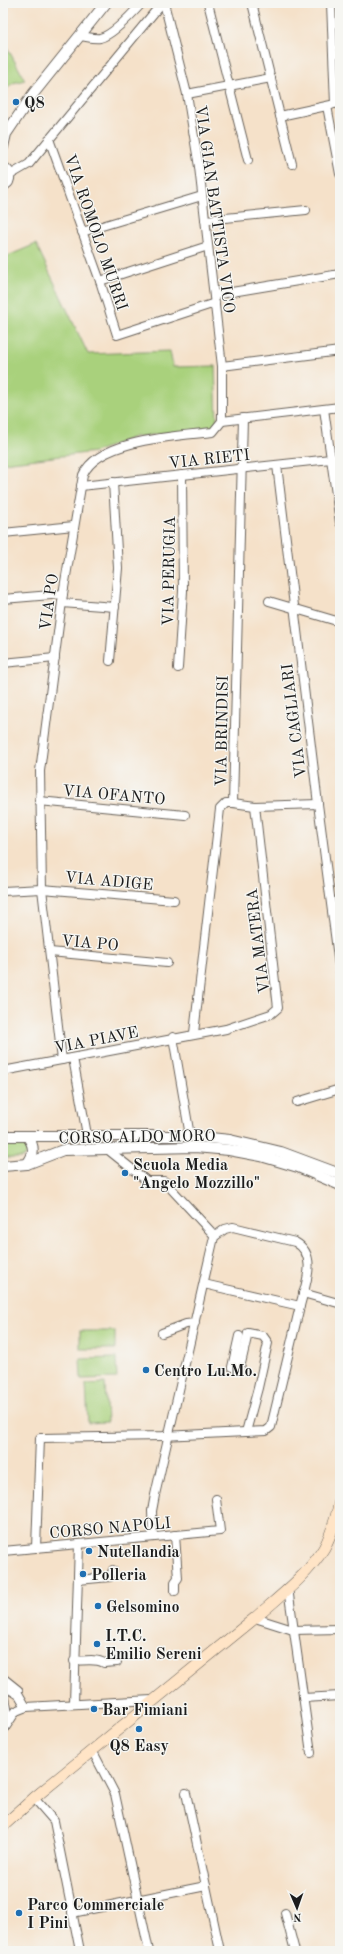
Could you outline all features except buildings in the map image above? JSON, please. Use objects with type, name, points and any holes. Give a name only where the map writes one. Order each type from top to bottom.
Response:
[{"type":"main road","points":[[3,1826],[34,1798],[152,1700],[255,1618],[315,1562],[325,1547],[332,1530],[340,1501]]},
{"type":"street","points":[[3,147],[6,134],[32,94],[81,36],[106,3]]},
{"type":"street","points":[[81,36],[98,38],[103,37],[123,22],[142,3]]},
{"type":"street","points":[[10,175],[29,164],[163,3]]},
{"type":"street","name":"VIA GIAN BATTISTA VICO","points":[[163,3],[187,94],[202,196],[222,366],[222,421]]},
{"type":"street","points":[[208,3],[248,160]]},
{"type":"street","points":[[252,3],[292,164]]},
{"type":"street","points":[[280,116],[338,104],[332,3]]},
{"type":"street","points":[[187,94],[271,78]]},
{"type":"street","points":[[327,106],[340,174]]},
{"type":"street","name":"VIA ROMOLO MURRI","points":[[49,139],[100,281],[117,335],[215,299]]},
{"type":"street","points":[[3,167],[7,169],[10,175],[8,182],[3,186]]},
{"type":"street","points":[[82,232],[202,196]]},
{"type":"street","points":[[205,220],[306,210]]},
{"type":"street","points":[[100,281],[208,246]]},
{"type":"street","points":[[215,299],[340,274]]},
{"type":"street","points":[[222,366],[340,351]]},
{"type":"street","points":[[222,421],[340,407]]},
{"type":"street","points":[[324,409],[340,523]]},
{"type":"street","name":"VIA BRINDISI","points":[[194,1033],[220,809],[223,804],[233,802],[242,418]]},
{"type":"street","name":"VIA PO","points":[[167,963],[50,952],[42,889],[39,801],[40,771],[63,594],[81,486],[86,468],[104,455],[135,442],[213,432],[222,421]]},
{"type":"street","name":"VIA RIETI","points":[[81,486],[340,458]]},
{"type":"street","name":"VIA CAGLIARI","points":[[277,465],[340,973]]},
{"type":"street","name":"VIA PERUGIA","points":[[178,668],[183,591],[182,475]]},
{"type":"street","points":[[110,661],[116,607],[118,568],[113,482]]},
{"type":"street","points":[[3,533],[74,526]]},
{"type":"street","points":[[3,599],[63,594]]},
{"type":"street","points":[[269,601],[340,622]]},
{"type":"street","points":[[62,602],[116,607]]},
{"type":"street","points":[[3,663],[55,658]]},
{"type":"street","name":"VIA OFANTO","points":[[39,801],[185,815]]},
{"type":"street","points":[[233,802],[254,806],[318,804]]},
{"type":"street","name":"VIA MATERA","points":[[194,1033],[226,1028],[271,1014],[278,1008],[254,806]]},
{"type":"street","points":[[3,891],[42,889]]},
{"type":"street","name":"VIA ADIGE","points":[[42,889],[174,900]]},
{"type":"street","points":[[50,952],[62,1060]]},
{"type":"street","name":"VIA PIAVE","points":[[3,1071],[194,1033]]},
{"type":"street","points":[[173,1037],[190,1136]]},
{"type":"street","points":[[73,1058],[87,1135]]},
{"type":"street","points":[[297,1102],[340,1089]]},
{"type":"street","points":[[3,1136],[190,1136],[230,1140],[281,1152],[340,1174]]},
{"type":"street","points":[[26,1136],[34,1149],[32,1157],[27,1164]]},
{"type":"street","name":"CORSO ALDO MORO","points":[[3,1166],[27,1164],[63,1150],[195,1147],[229,1150],[261,1156],[298,1167],[340,1185]]},
{"type":"street","points":[[107,1149],[147,1180],[164,1181],[215,1236]]},
{"type":"street","points":[[36,1548],[40,1438],[169,1436],[266,1432],[271,1427],[309,1265],[306,1251],[303,1246],[295,1242],[233,1227],[225,1229],[215,1236],[169,1436],[153,1506],[153,1537]]},
{"type":"street","points":[[204,1284],[300,1306]]},
{"type":"street","points":[[303,1294],[338,1303]]},
{"type":"street","points":[[162,1333],[186,1324],[195,1323]]},
{"type":"street","points":[[239,1336],[232,1367],[240,1368],[248,1333],[263,1336],[268,1343],[246,1432]]},
{"type":"street","name":"CORSO NAPOLI","points":[[3,1551],[220,1531],[216,1499]]},
{"type":"street","points":[[175,1535],[178,1578],[175,1582],[175,1591]]},
{"type":"street","points":[[74,1703],[78,1544]]},
{"type":"street","points":[[78,1580],[110,1577],[113,1570]]},
{"type":"street","points":[[288,1588],[311,1753]]},
{"type":"street","points":[[255,1618],[293,1630],[340,1629]]},
{"type":"street","points":[[74,1661],[100,1660],[104,1663],[117,1662]]},
{"type":"street","points":[[3,1678],[19,1690],[19,1696]]},
{"type":"street","points":[[3,1686],[19,1696],[26,1707]]},
{"type":"street","points":[[3,1686],[9,1720]]},
{"type":"street","points":[[303,1698],[340,1696]]},
{"type":"street","points":[[3,1731],[16,1711],[26,1707],[74,1703],[152,1700]]},
{"type":"street","points":[[92,1750],[115,1794],[150,1951]]},
{"type":"street","points":[[186,1792],[220,1951]]},
{"type":"street","points":[[34,1798],[54,1821],[80,1951]]},
{"type":"street","points":[[72,1913],[206,1886]]},
{"type":"street","points":[[285,1913],[295,1951]]},
{"type":"green space","points":[[3,40],[25,80],[13,83],[3,92]]},
{"type":"green space","points":[[36,244],[88,354],[170,351],[173,367],[215,366],[217,421],[212,428],[134,437],[95,452],[3,463],[3,258]]},
{"type":"green space","points":[[3,1144],[23,1144],[27,1150],[27,1154],[22,1158],[3,1158]]},
{"type":"green space","points":[[80,1331],[115,1331],[115,1349],[80,1349]]},
{"type":"green space","points":[[116,1358],[117,1378],[81,1379],[80,1359]]},
{"type":"green space","points":[[105,1383],[107,1422],[88,1423],[86,1384]]},
{"type":"place","name":"Q8","points":[[16,102]]},
{"type":"place","name":"Scuola Media \"Angelo Mozzillo\"","points":[[125,1173]]},
{"type":"place","name":"Centro Lu.Mo.","points":[[146,1370]]},
{"type":"place","name":"Nutellandia","points":[[89,1551]]},
{"type":"place","name":"Polleria","points":[[83,1574]]},
{"type":"place","name":"Gelsomino","points":[[98,1606]]},
{"type":"place","name":"I.T.C. Emilio Sereni","points":[[97,1644]]},
{"type":"place","name":"Bar Fimiani","points":[[94,1709]]},
{"type":"place","name":"Q8 Easy","points":[[139,1729]]},
{"type":"place","name":"Parco Commerciale I Pini","points":[[19,1913]]}]
